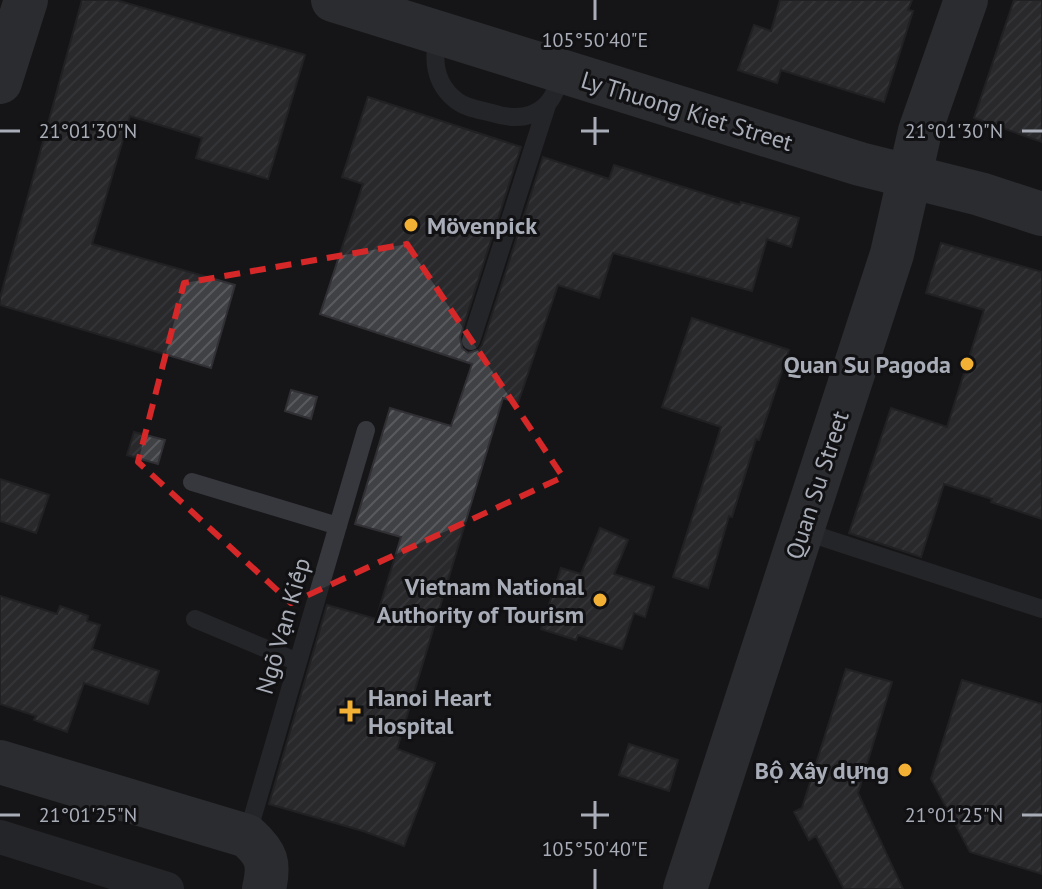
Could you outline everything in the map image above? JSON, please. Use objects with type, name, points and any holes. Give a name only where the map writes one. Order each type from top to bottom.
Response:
[{"type":"street","points":[[0,82],[26,0]]},
{"type":"street","name":"Ly Thuong Kiet Street","points":[[333,0],[439,33],[554,89],[980,194],[1042,214]]},
{"type":"street","name":"Quan Su Street","points":[[685,889],[892,254],[920,131],[966,0]]},
{"type":"street","points":[[0,762],[259,862]]},
{"type":"street","points":[[0,837],[167,889]]},
{"type":"lane","points":[[439,33],[435,49],[436,67],[444,86],[459,103],[514,119],[538,111],[554,89]]},
{"type":"lane","points":[[471,341],[554,89]]},
{"type":"lane","name":"Ngõ Vạn Kiếp","points":[[259,862],[298,662],[366,430]]},
{"type":"lane","points":[[192,482],[338,526]]},
{"type":"lane","points":[[803,531],[1042,609]]},
{"type":"lane","points":[[195,619],[298,662]]},
{"type":"highlighted area","points":[[407,244],[563,477],[291,603],[138,462],[184,283]]},
{"type":"building","points":[[82,0],[116,0],[305,55],[268,179],[196,158],[202,138],[130,116],[92,244],[235,285],[211,368],[0,305]]},
{"type":"building","points":[[780,0],[912,0],[908,10],[913,11],[884,102],[781,70],[777,83],[738,70],[754,25],[771,31]]},
{"type":"building","points":[[1014,0],[1042,0],[1042,142],[974,118]]},
{"type":"building","points":[[368,97],[521,147],[460,337],[462,348],[468,353],[482,345],[543,157],[609,179],[614,165],[740,205],[741,202],[799,218],[791,247],[767,239],[752,291],[613,253],[599,298],[558,285],[518,403],[503,398],[397,749],[435,763],[404,846],[269,804],[327,605],[376,619],[401,537],[355,524],[390,408],[451,426],[472,364],[320,314],[363,184],[342,177]]},
{"type":"building","name":"Quan Su Pagoda","points":[[941,243],[1042,272],[1042,519],[944,484],[921,557],[849,533],[891,408],[947,427],[984,310],[926,293]]},
{"type":"building","points":[[692,318],[789,350],[759,440],[756,439],[732,517],[729,516],[708,588],[673,577],[721,427],[662,407]]},
{"type":"building","points":[[291,390],[317,397],[311,419],[285,411]]},
{"type":"building","points":[[134,432],[165,440],[158,464],[127,455]]},
{"type":"building","points":[[0,479],[49,495],[36,533],[0,521]]},
{"type":"building","name":"Vietnam National Authority of Tourism","points":[[600,528],[628,540],[614,574],[654,587],[645,617],[634,613],[622,649],[578,635],[576,640],[541,629],[561,568],[581,574]]},
{"type":"building","points":[[0,596],[57,614],[60,606],[88,616],[87,621],[100,625],[92,649],[159,671],[148,704],[84,683],[67,732],[34,720],[36,716],[0,704]]},
{"type":"building","points":[[846,669],[892,682],[858,793],[903,889],[844,889],[816,836],[809,840],[794,812],[802,808]]},
{"type":"building","points":[[962,680],[1042,704],[1042,874],[970,852],[931,779]]},
{"type":"building","points":[[629,744],[678,760],[669,791],[619,775]]},
{"type":"place","name":"Mövenpick","points":[[411,225]]},
{"type":"place","name":"Quan Su Pagoda","points":[[967,364]]},
{"type":"place","name":"Vietnam National Authority of Tourism","points":[[600,600]]},
{"type":"place","name":"Hanoi Heart Hospital","points":[[350,711]]},
{"type":"place","name":"Bộ Xây dựng","points":[[905,770]]}]
